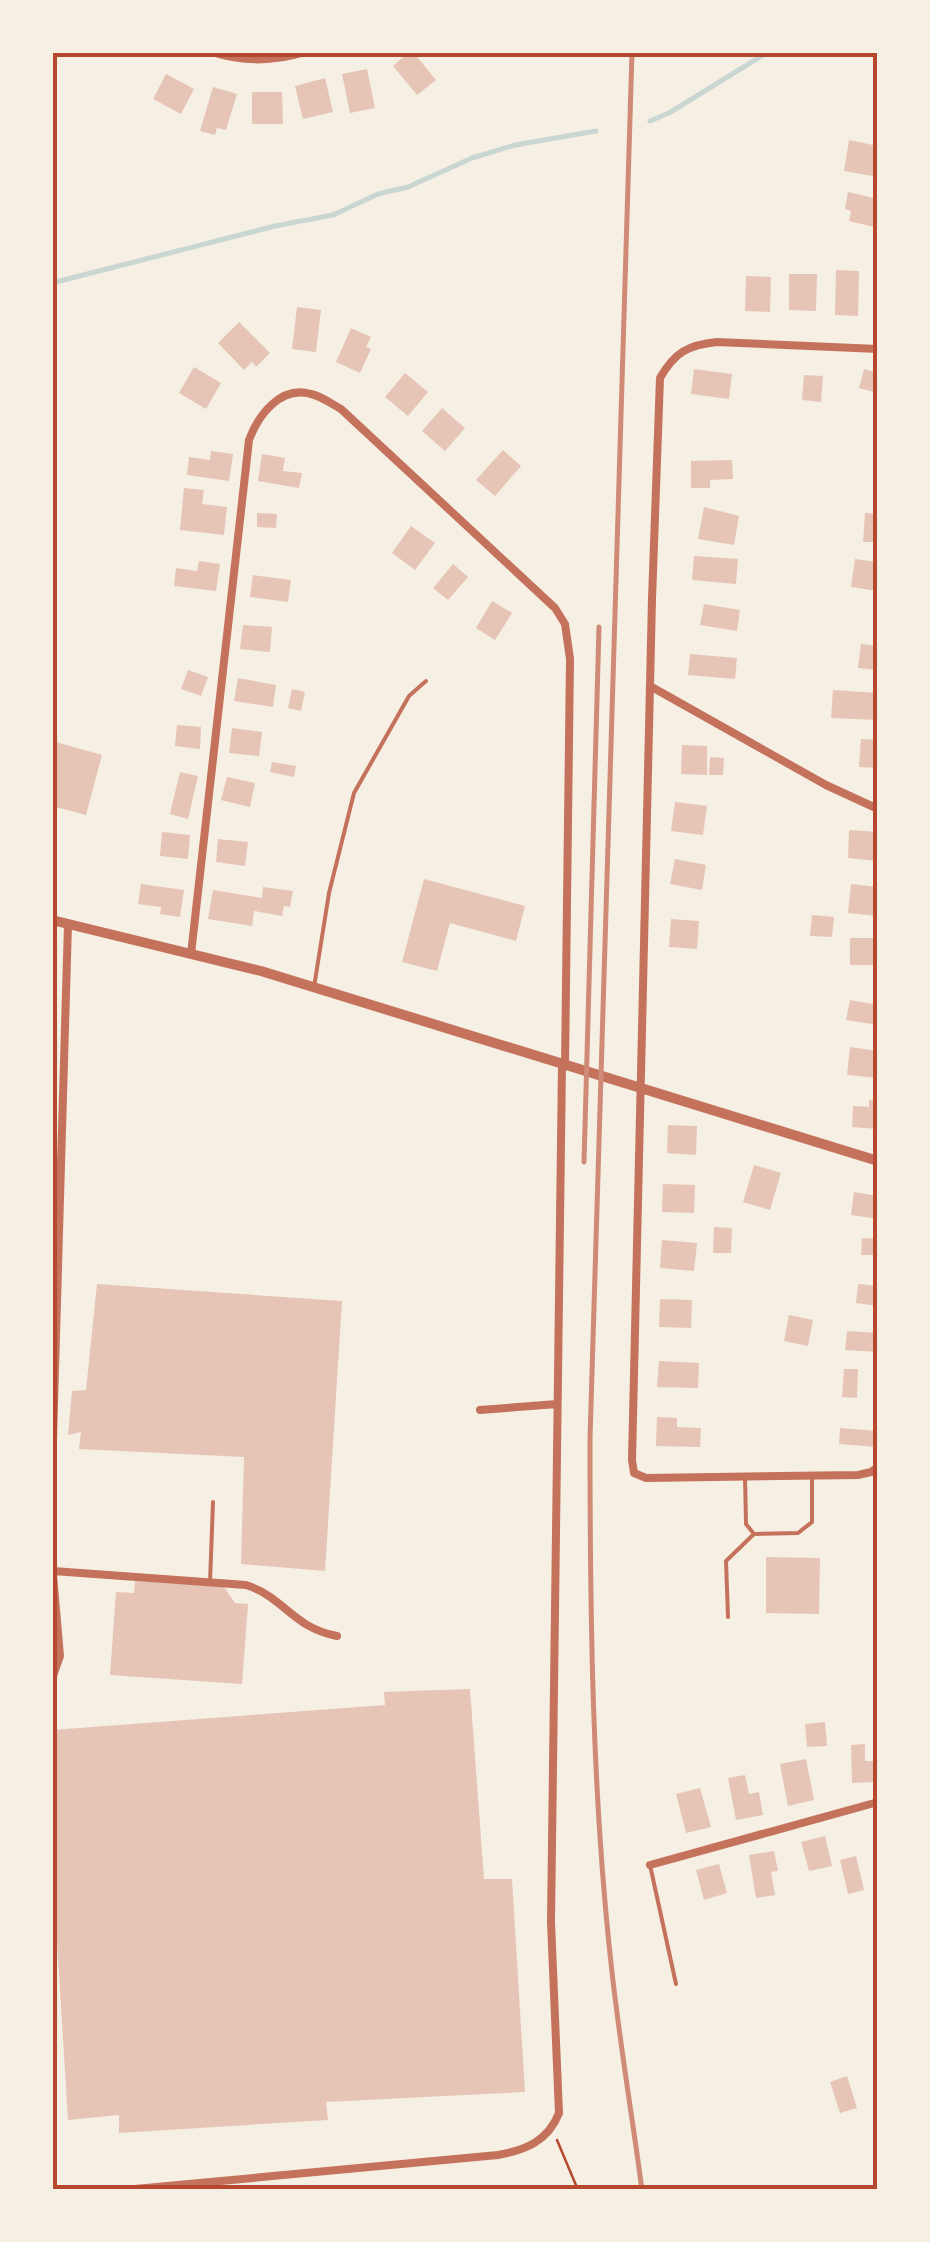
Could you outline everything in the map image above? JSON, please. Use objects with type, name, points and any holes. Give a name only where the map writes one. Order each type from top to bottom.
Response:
[{"type":"street","points":[[212,52],[233,59],[279,60],[305,52]]},
{"type":"street","points":[[878,349],[718,342],[683,349],[672,357],[660,378],[634,1472],[646,1478],[812,1477],[858,1475],[878,1467]]},
{"type":"street","points":[[124,2190],[498,2155],[530,2147],[552,2129],[559,2113],[551,1922],[570,659],[565,624],[555,608],[341,409],[311,394],[298,392],[278,400],[262,412],[249,440],[191,954]]},
{"type":"street","points":[[650,686],[826,785],[878,809]]},
{"type":"street","points":[[52,920],[314,987],[878,1161]]},
{"type":"street","points":[[52,1473],[68,924]]},
{"type":"street","points":[[480,1410],[558,1404]]},
{"type":"street","points":[[52,1562],[60,1656],[52,1679]]},
{"type":"street","points":[[53,1570],[258,1589],[298,1622],[338,1636]]},
{"type":"street","points":[[650,1864],[878,1802]]},
{"type":"lane","points":[[314,987],[328,892],[354,793],[409,696],[426,681]]},
{"type":"lane","points":[[745,1477],[746,1524],[754,1534]]},
{"type":"lane","points":[[728,1617],[726,1561],[754,1534],[798,1533],[812,1522],[812,1477]]},
{"type":"lane","points":[[210,1582],[213,1502]]},
{"type":"lane","points":[[650,1864],[676,1984]]},
{"type":"path","points":[[552,2129],[578,2190]]},
{"type":"building","points":[[409,52],[436,80],[417,95],[393,66]]},
{"type":"building","points":[[367,69],[375,108],[350,113],[342,74]]},
{"type":"building","points":[[166,74],[194,89],[181,114],[153,99]]},
{"type":"building","points":[[325,78],[333,112],[303,119],[295,86]]},
{"type":"building","points":[[213,87],[237,94],[226,130],[217,128],[215,135],[200,131]]},
{"type":"building","points":[[252,92],[282,92],[283,124],[252,124]]},
{"type":"building","points":[[849,140],[878,146],[878,177],[844,171]]},
{"type":"building","points":[[848,192],[878,199],[878,228],[849,221],[851,211],[845,209]]},
{"type":"building","points":[[836,270],[859,271],[858,316],[835,315]]},
{"type":"building","points":[[789,274],[817,274],[816,311],[789,310]]},
{"type":"building","points":[[746,276],[771,277],[770,312],[745,311]]},
{"type":"building","points":[[297,307],[321,310],[316,352],[292,349]]},
{"type":"building","points":[[239,322],[270,353],[256,367],[252,362],[244,370],[218,343]]},
{"type":"building","points":[[351,328],[371,337],[366,347],[371,349],[360,373],[336,362]]},
{"type":"building","points":[[194,367],[221,383],[206,409],[179,393]]},
{"type":"building","points":[[694,369],[732,374],[729,399],[691,394]]},
{"type":"building","points":[[864,369],[878,373],[878,393],[859,388]]},
{"type":"building","points":[[405,373],[428,392],[408,416],[385,397]]},
{"type":"building","points":[[804,375],[823,376],[821,402],[802,400]]},
{"type":"building","points":[[442,408],[465,428],[445,451],[422,431]]},
{"type":"building","points":[[503,450],[521,466],[495,496],[476,480]]},
{"type":"building","points":[[211,451],[233,454],[229,481],[187,475],[189,457],[210,460]]},
{"type":"building","points":[[262,454],[285,458],[283,471],[302,473],[299,488],[258,481]]},
{"type":"building","points":[[732,460],[733,479],[710,480],[710,488],[691,488],[691,461]]},
{"type":"building","points":[[184,488],[204,490],[202,504],[227,507],[224,535],[180,530]]},
{"type":"building","points":[[704,507],[739,516],[734,545],[698,539]]},
{"type":"building","points":[[257,513],[277,514],[276,528],[257,527]]},
{"type":"building","points":[[865,513],[878,514],[878,542],[863,542]]},
{"type":"building","points":[[411,526],[435,543],[415,570],[392,553]]},
{"type":"building","points":[[694,556],[738,559],[736,584],[692,580]]},
{"type":"building","points":[[855,559],[878,562],[878,591],[851,587]]},
{"type":"building","points":[[199,561],[220,564],[216,591],[174,586],[176,568],[197,571]]},
{"type":"building","points":[[453,564],[468,577],[448,600],[433,588]]},
{"type":"building","points":[[253,575],[291,580],[288,602],[250,597]]},
{"type":"building","points":[[492,601],[512,613],[495,640],[476,628]]},
{"type":"building","points":[[704,604],[740,610],[737,631],[700,625]]},
{"type":"building","points":[[243,625],[272,627],[270,652],[240,649]]},
{"type":"building","points":[[861,644],[878,646],[878,670],[858,668]]},
{"type":"building","points":[[690,654],[737,658],[735,679],[688,675]]},
{"type":"building","points":[[188,670],[208,677],[201,696],[181,689]]},
{"type":"building","points":[[238,678],[276,685],[273,707],[234,701]]},
{"type":"building","points":[[292,689],[305,692],[301,711],[288,708]]},
{"type":"building","points":[[833,690],[878,693],[878,720],[831,718]]},
{"type":"building","points":[[177,725],[201,727],[200,749],[175,746]]},
{"type":"building","points":[[232,728],[262,732],[259,756],[229,753]]},
{"type":"building","points":[[861,739],[878,740],[878,768],[859,767]]},
{"type":"building","points":[[52,741],[102,755],[86,815],[52,806]]},
{"type":"building","points":[[682,745],[707,746],[707,775],[681,774]]},
{"type":"building","points":[[710,757],[724,758],[723,775],[709,775]]},
{"type":"building","points":[[272,762],[296,766],[294,777],[270,772]]},
{"type":"building","points":[[180,772],[198,776],[188,819],[170,814]]},
{"type":"building","points":[[227,777],[255,783],[250,807],[221,800]]},
{"type":"building","points":[[675,802],[707,806],[703,835],[671,831]]},
{"type":"building","points":[[849,830],[878,832],[878,861],[848,858]]},
{"type":"building","points":[[162,832],[190,835],[188,859],[160,856]]},
{"type":"building","points":[[218,839],[248,842],[245,866],[216,862]]},
{"type":"building","points":[[675,859],[706,865],[702,890],[670,884]]},
{"type":"building","points":[[424,879],[525,906],[516,941],[450,923],[437,971],[402,962]]},
{"type":"building","points":[[141,884],[184,890],[180,917],[160,914],[161,907],[138,904]]},
{"type":"building","points":[[851,884],[878,887],[878,916],[848,913]]},
{"type":"building","points":[[263,887],[293,891],[290,907],[284,906],[282,916],[254,911],[252,926],[208,919],[213,890],[262,898]]},
{"type":"building","points":[[812,915],[834,917],[832,937],[810,936]]},
{"type":"building","points":[[671,919],[699,921],[697,949],[669,947]]},
{"type":"building","points":[[850,938],[878,938],[878,965],[850,965]]},
{"type":"building","points":[[850,1000],[878,1005],[878,1025],[846,1020]]},
{"type":"building","points":[[850,1047],[878,1051],[878,1078],[847,1075]]},
{"type":"building","points":[[869,1100],[878,1101],[878,1129],[852,1127],[853,1106],[869,1107]]},
{"type":"building","points":[[668,1125],[697,1126],[696,1155],[667,1153]]},
{"type":"building","points":[[754,1165],[781,1173],[770,1210],[743,1202]]},
{"type":"building","points":[[663,1184],[695,1185],[694,1213],[662,1212]]},
{"type":"building","points":[[854,1192],[878,1196],[878,1219],[851,1215]]},
{"type":"building","points":[[714,1227],[732,1228],[731,1253],[713,1253]]},
{"type":"building","points":[[862,1238],[878,1239],[878,1255],[861,1255]]},
{"type":"building","points":[[662,1240],[697,1243],[694,1271],[660,1268]]},
{"type":"building","points":[[97,1284],[342,1301],[325,1571],[241,1564],[244,1457],[79,1449],[81,1432],[68,1435],[72,1391],[86,1390]]},
{"type":"building","points":[[858,1284],[878,1286],[878,1306],[856,1303]]},
{"type":"building","points":[[660,1299],[692,1300],[691,1328],[659,1327]]},
{"type":"building","points":[[789,1315],[813,1320],[808,1346],[784,1341]]},
{"type":"building","points":[[847,1331],[878,1333],[878,1352],[845,1350]]},
{"type":"building","points":[[659,1361],[699,1363],[698,1388],[657,1387]]},
{"type":"building","points":[[844,1369],[858,1369],[857,1398],[842,1397]]},
{"type":"building","points":[[657,1417],[677,1418],[677,1427],[701,1428],[700,1447],[656,1446]]},
{"type":"building","points":[[840,1428],[877,1431],[876,1447],[839,1444]]},
{"type":"building","points":[[766,1557],[820,1558],[819,1614],[766,1613]]},
{"type":"building","points":[[135,1581],[224,1587],[235,1603],[248,1604],[242,1684],[110,1675],[116,1592],[134,1593]]},
{"type":"building","points":[[470,1689],[484,1879],[512,1879],[525,2092],[326,2102],[328,2120],[119,2133],[119,2115],[68,2120],[52,1860],[52,1730],[385,1705],[384,1692]]},
{"type":"building","points":[[825,1722],[827,1746],[807,1747],[805,1724]]},
{"type":"building","points":[[865,1744],[865,1761],[876,1761],[876,1782],[852,1783],[851,1745]]},
{"type":"building","points":[[806,1759],[814,1800],[788,1806],[780,1764]]},
{"type":"building","points":[[745,1775],[749,1794],[759,1792],[763,1815],[736,1820],[728,1778]]},
{"type":"building","points":[[700,1788],[711,1827],[686,1833],[676,1794]]},
{"type":"building","points":[[825,1836],[832,1866],[809,1871],[801,1842]]},
{"type":"building","points":[[774,1851],[778,1871],[771,1872],[775,1895],[756,1898],[749,1855]]},
{"type":"building","points":[[856,1856],[864,1890],[848,1894],[840,1860]]},
{"type":"building","points":[[719,1864],[727,1893],[704,1900],[696,1870]]},
{"type":"building","points":[[847,2076],[857,2108],[840,2113],[830,2082]]},
{"type":"waterway","points":[[650,121],[768,52]]},
{"type":"waterway","points":[[52,283],[333,215],[472,158],[515,145],[596,131]]},
{"type":"railway","points":[[632,52],[590,1505],[593,1702],[600,1833],[614,1991],[642,2190]]},
{"type":"railway","points":[[584,1162],[599,627]]}]
